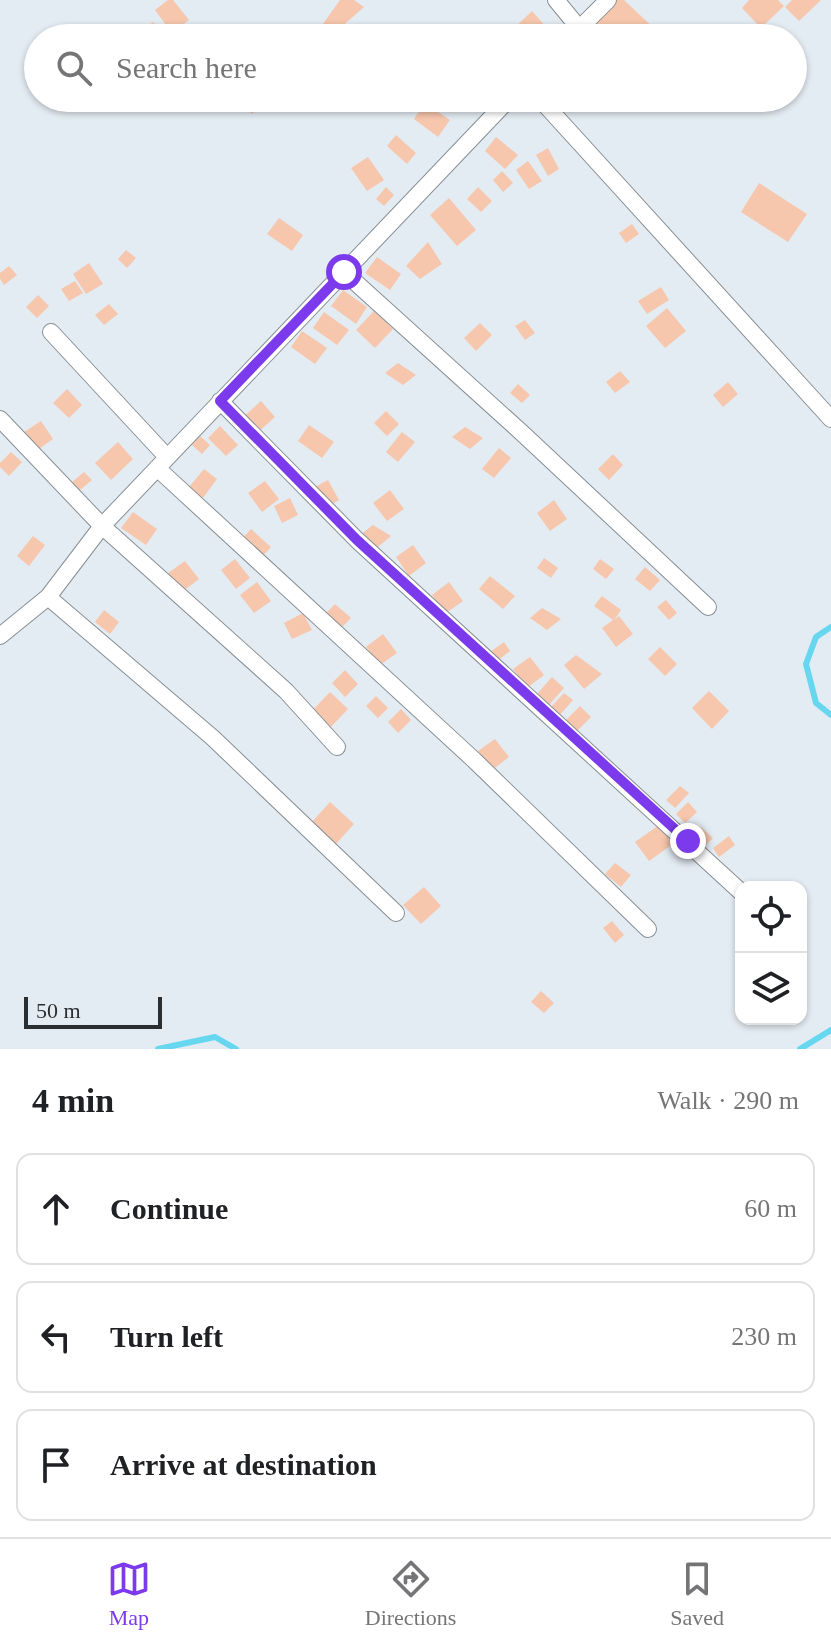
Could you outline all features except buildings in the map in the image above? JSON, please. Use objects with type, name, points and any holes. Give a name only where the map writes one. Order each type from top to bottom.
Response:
[{"type":"street","points":[[556,0],[569,24]]},
{"type":"street","points":[[583,24],[608,0]]},
{"type":"street","points":[[0,636],[48,597],[102,526],[497,112]]},
{"type":"street","points":[[552,112],[831,419]]},
{"type":"street","points":[[344,272],[708,607]]},
{"type":"street","points":[[51,332],[162,462],[648,929]]},
{"type":"street","points":[[220,401],[357,540],[735,886]]},
{"type":"street","points":[[0,419],[102,526],[286,691],[337,747]]},
{"type":"street","points":[[48,597],[213,738],[396,913]]},
{"type":"waterway","points":[[831,627],[816,637],[806,664],[816,703],[831,715]]},
{"type":"waterway","points":[[800,1049],[831,1030]]},
{"type":"waterway","points":[[158,1049],[215,1037],[236,1049]]},
{"type":"route","points":[[344,272],[220,401],[357,540],[688,841]]}]
